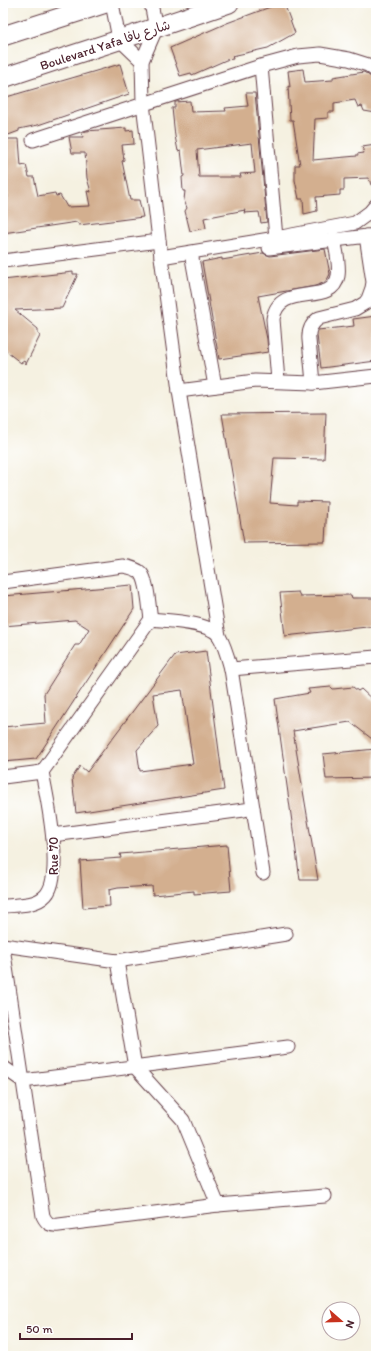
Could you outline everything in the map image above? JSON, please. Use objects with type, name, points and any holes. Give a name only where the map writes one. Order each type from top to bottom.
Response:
[{"type":"street","points":[[3,36],[106,3]]},
{"type":"street","points":[[112,3],[119,39],[142,61]]},
{"type":"street","points":[[151,3],[156,29],[142,61],[143,103],[161,259],[179,391],[219,636],[224,646],[231,669],[263,873]]},
{"type":"street","name":"Boulevard Yafa شارع يافا","points":[[3,78],[119,39],[156,29],[229,3]]},
{"type":"street","points":[[33,140],[143,103],[260,66],[298,56],[320,54],[349,59],[368,65],[376,72]]},
{"type":"street","points":[[260,66],[276,238]]},
{"type":"street","points":[[161,259],[355,223],[376,206]]},
{"type":"street","points":[[161,259],[192,258],[371,235],[373,282],[371,294],[365,303],[360,306],[324,316],[314,322],[308,333],[313,383]]},
{"type":"street","points":[[278,381],[273,319],[276,307],[285,299],[325,291],[335,284],[338,269],[334,239]]},
{"type":"street","points":[[3,262],[159,241]]},
{"type":"street","points":[[192,258],[215,386]]},
{"type":"street","points":[[179,391],[255,381],[313,383],[376,376]]},
{"type":"street","points":[[3,582],[123,566],[132,568],[141,574],[145,582],[151,619],[42,772],[3,777]]},
{"type":"street","points":[[151,619],[204,626],[214,631],[219,636]]},
{"type":"street","points":[[231,669],[376,657]]},
{"type":"street","name":"Rue 70","points":[[3,906],[31,903],[46,895],[54,879],[53,835],[42,772]]},
{"type":"street","points":[[53,835],[253,808]]},
{"type":"street","points":[[286,934],[117,961],[3,946],[43,1216],[46,1223],[52,1226],[60,1226],[218,1205],[325,1196]]},
{"type":"street","points":[[117,961],[135,1067],[183,1120],[218,1205]]},
{"type":"street","points":[[3,1067],[23,1081],[288,1047]]},
{"type":"building","points":[[284,3],[295,33],[268,48],[232,56],[233,59],[226,60],[192,75],[191,73],[180,76],[170,48],[227,23]]},
{"type":"building","points":[[120,64],[129,94],[38,125],[19,129],[19,131],[3,137],[3,98]]},
{"type":"building","points":[[303,69],[305,82],[333,80],[333,77],[364,72],[376,79],[376,113],[364,111],[362,106],[358,107],[355,100],[334,103],[334,112],[328,112],[328,118],[315,119],[313,160],[357,156],[357,154],[364,153],[362,147],[376,145],[376,185],[371,185],[369,178],[344,179],[344,190],[340,190],[340,195],[316,197],[317,211],[304,214],[303,199],[299,199],[295,180],[295,165],[300,165],[293,120],[290,120],[288,86],[290,87],[288,71]]},
{"type":"building","points":[[246,93],[255,93],[267,222],[261,223],[259,212],[244,213],[245,210],[204,218],[206,228],[190,231],[185,211],[187,208],[184,200],[185,191],[183,191],[182,177],[184,176],[181,150],[178,151],[172,108],[175,108],[175,102],[190,101],[191,112],[226,111],[225,108],[248,106]],"holes":[[[252,143],[255,173],[240,174],[241,177],[199,177],[197,150]]]},
{"type":"building","points":[[126,128],[126,131],[133,130],[134,144],[122,145],[124,160],[122,161],[130,200],[139,200],[143,217],[79,225],[77,222],[3,233],[3,198],[8,197],[3,175],[3,139],[19,139],[21,166],[26,165],[29,177],[34,177],[38,196],[55,193],[56,196],[60,195],[67,207],[90,206],[87,191],[91,192],[87,178],[85,153],[72,153],[69,137],[83,137],[82,133],[86,131]]},
{"type":"building","points":[[325,249],[330,274],[327,280],[323,283],[315,286],[258,296],[267,339],[268,352],[219,359],[202,262],[263,253],[270,256]]},
{"type":"building","points":[[73,272],[73,274],[78,274],[62,308],[15,310],[38,329],[40,336],[26,364],[24,361],[21,363],[3,349],[3,280]]},
{"type":"building","points":[[376,316],[376,361],[321,368],[317,335],[318,330],[354,326],[353,319]]},
{"type":"building","points":[[326,413],[324,459],[274,458],[270,503],[297,505],[297,501],[327,502],[325,542],[244,543],[222,414]]},
{"type":"building","points":[[132,585],[134,609],[36,759],[3,762],[3,727],[46,723],[44,694],[75,645],[79,645],[89,629],[75,620],[3,626],[3,596]]},
{"type":"building","points":[[298,592],[300,596],[351,595],[352,598],[376,598],[376,626],[285,636],[280,593]]},
{"type":"building","points":[[206,651],[224,790],[76,813],[72,778],[80,766],[87,772],[175,655]],"holes":[[[182,690],[193,764],[140,771],[137,750],[158,726],[153,694]]]},
{"type":"building","points":[[331,687],[333,689],[353,687],[358,691],[361,689],[376,703],[376,742],[350,722],[293,731],[318,880],[300,880],[275,699],[310,693],[308,689]]},
{"type":"building","points":[[376,749],[376,778],[326,779],[323,754]]},
{"type":"building","points":[[227,845],[231,891],[194,894],[194,891],[153,895],[152,886],[118,888],[109,890],[110,906],[83,908],[80,861],[121,858],[120,854]]}]
